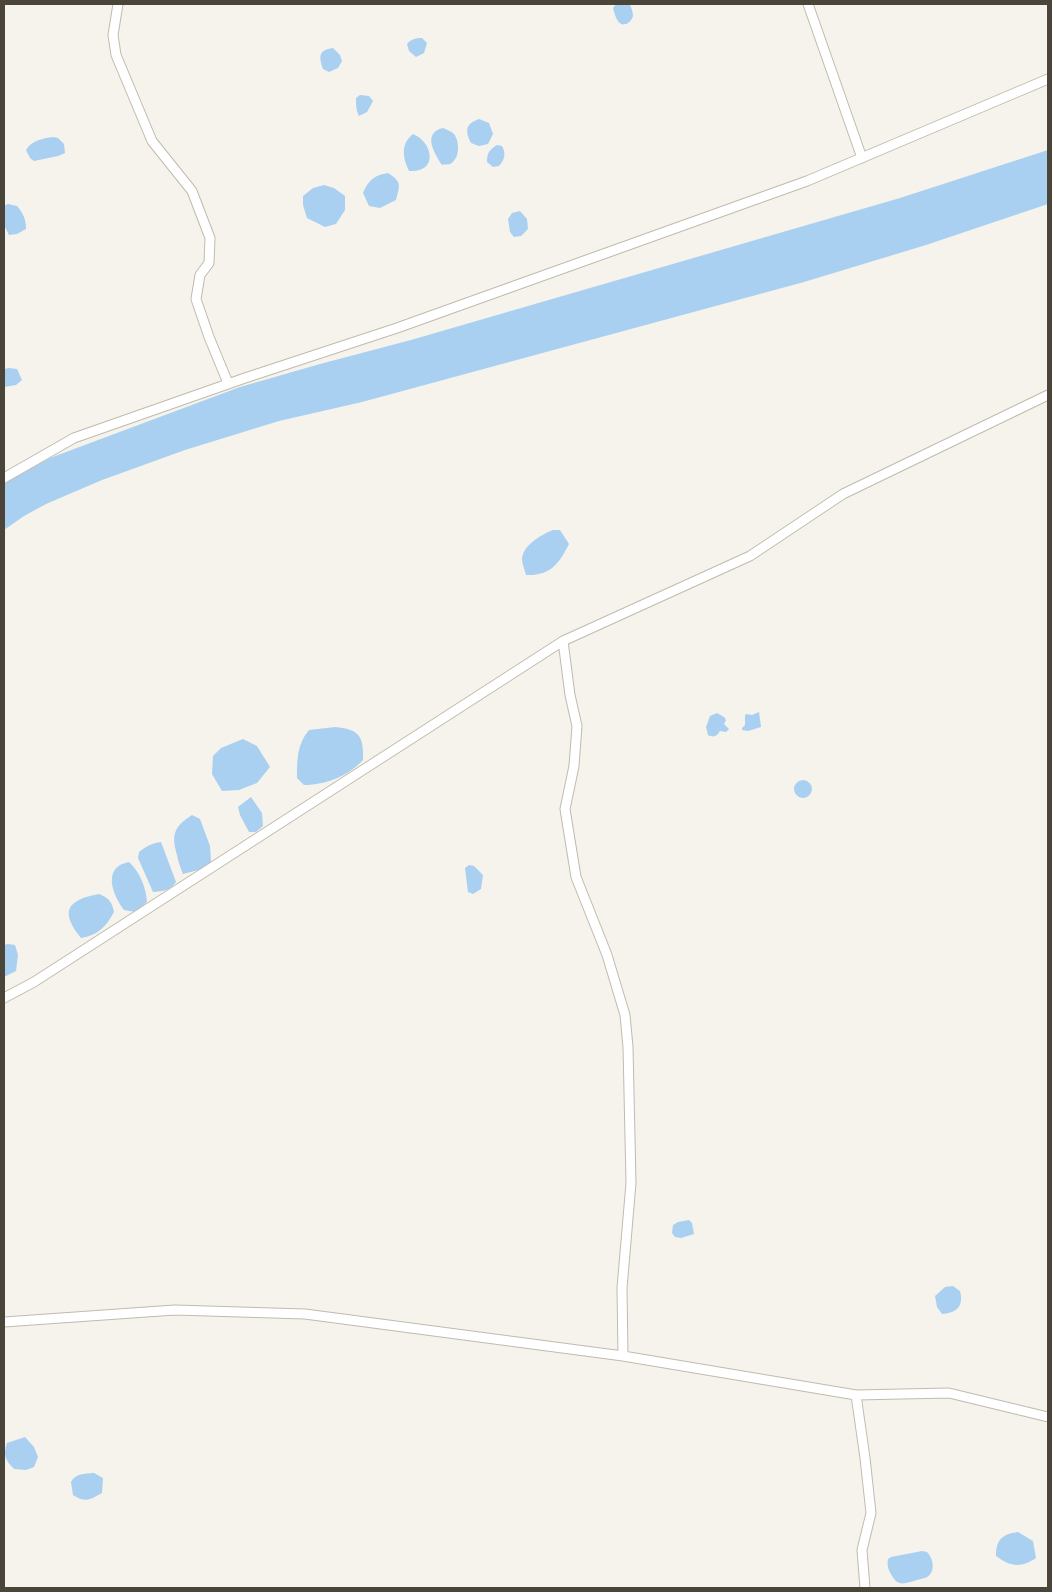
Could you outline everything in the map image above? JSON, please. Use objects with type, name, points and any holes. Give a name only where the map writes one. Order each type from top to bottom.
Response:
[{"type":"street","points":[[118,4],[112,35],[116,55],[152,141],[192,191],[210,238],[209,263],[200,275],[196,299],[228,384]]},
{"type":"street","points":[[808,4],[862,158]]},
{"type":"street","points":[[4,478],[74,438],[406,325],[807,181],[1048,79]]},
{"type":"street","points":[[4,998],[34,982],[563,641],[750,556],[843,494],[1048,395]]},
{"type":"street","points":[[563,641],[570,695],[577,726],[574,766],[566,808],[576,877],[607,954],[625,1015],[627,1039],[631,1183],[622,1288],[622,1356]]},
{"type":"street","points":[[4,1322],[175,1310],[305,1314],[622,1356],[856,1395],[949,1394],[1048,1417]]},
{"type":"street","points":[[856,1395],[870,1513],[862,1550],[865,1588]]},
{"type":"water","points":[[616,4],[630,4],[633,16],[629,23],[619,23],[613,8]]},
{"type":"water","points":[[422,38],[427,43],[424,53],[416,57],[409,51],[407,44],[414,39]]},
{"type":"water","points":[[333,48],[340,55],[342,61],[338,68],[329,72],[323,69],[321,55],[325,50]]},
{"type":"water","points":[[360,95],[369,96],[373,101],[367,112],[359,116],[356,98]]},
{"type":"water","points":[[479,119],[489,123],[493,134],[488,144],[479,146],[471,143],[467,131],[471,123]]},
{"type":"water","points":[[443,128],[454,134],[458,150],[453,162],[442,165],[433,149],[431,139],[433,134]]},
{"type":"water","points":[[413,134],[425,143],[430,156],[429,162],[425,167],[409,171],[405,161],[404,147]]},
{"type":"water","points":[[58,138],[64,144],[65,153],[34,161],[30,158],[26,150],[31,144],[41,139]]},
{"type":"water","points":[[497,145],[502,146],[504,156],[499,166],[493,167],[487,162],[487,156],[490,150]]},
{"type":"water","points":[[1048,150],[1048,204],[926,245],[804,282],[362,402],[279,421],[185,450],[102,480],[46,504],[4,530],[4,484],[8,481],[50,458],[240,387],[411,340],[900,198]]},
{"type":"water","points":[[388,173],[399,184],[396,200],[380,208],[369,206],[363,193],[367,185],[375,177]]},
{"type":"water","points":[[324,185],[334,188],[345,196],[345,210],[336,224],[325,227],[307,218],[303,205],[303,196],[313,188]]},
{"type":"water","points":[[8,204],[17,206],[25,219],[26,229],[17,234],[9,235],[4,225],[4,206]]},
{"type":"water","points":[[520,211],[527,219],[528,229],[521,236],[514,237],[510,232],[508,219],[512,213]]},
{"type":"water","points":[[4,369],[17,369],[22,380],[16,385],[4,387]]},
{"type":"water","points":[[553,530],[560,530],[569,544],[565,551],[557,563],[548,571],[526,575],[522,559],[526,549],[538,538]]},
{"type":"water","points":[[759,712],[761,727],[748,731],[742,730],[745,725],[746,714],[752,715]]},
{"type":"water","points":[[717,713],[724,717],[726,720],[724,724],[729,729],[726,732],[720,731],[715,736],[710,736],[706,727],[710,716]]},
{"type":"water","points":[[335,727],[350,730],[358,735],[362,745],[363,760],[344,775],[312,785],[304,785],[297,778],[300,747],[305,735],[309,730]]},
{"type":"water","points":[[243,739],[257,746],[270,767],[257,783],[239,790],[222,791],[212,774],[213,756],[221,748]]},
{"type":"water","points":[[803,780],[809,783],[812,789],[809,795],[803,798],[797,795],[794,789],[797,783]]},
{"type":"water","points":[[251,797],[262,813],[263,826],[256,832],[249,832],[238,807]]},
{"type":"water","points":[[192,815],[200,819],[210,846],[211,861],[206,868],[183,874],[175,848],[174,836],[181,823]]},
{"type":"water","points":[[161,842],[176,882],[169,889],[153,892],[138,858],[139,852],[144,848]]},
{"type":"water","points":[[129,862],[139,875],[144,886],[147,902],[135,912],[124,910],[113,889],[112,882],[112,875],[115,869]]},
{"type":"water","points":[[469,865],[474,866],[483,875],[481,889],[473,894],[468,892],[465,868]]},
{"type":"water","points":[[99,894],[110,901],[114,912],[101,929],[92,935],[81,938],[70,921],[70,909],[79,900]]},
{"type":"water","points":[[4,945],[15,945],[18,955],[16,971],[4,977]]},
{"type":"water","points":[[689,1220],[692,1223],[694,1234],[681,1238],[675,1237],[672,1233],[673,1225]]},
{"type":"water","points":[[953,1286],[960,1291],[960,1305],[952,1312],[942,1314],[937,1307],[935,1296],[945,1287]]},
{"type":"water","points":[[25,1437],[34,1447],[38,1457],[34,1467],[26,1470],[14,1469],[6,1457],[7,1443]]},
{"type":"water","points":[[94,1473],[103,1478],[102,1493],[88,1500],[73,1495],[71,1482],[73,1479],[81,1475]]},
{"type":"water","points":[[1018,1532],[1033,1541],[1036,1558],[1021,1565],[1011,1564],[996,1556],[997,1546],[1001,1539],[1008,1534]]},
{"type":"water","points":[[922,1551],[927,1552],[931,1558],[933,1566],[929,1576],[909,1582],[899,1583],[896,1581],[888,1569],[888,1559]]}]
